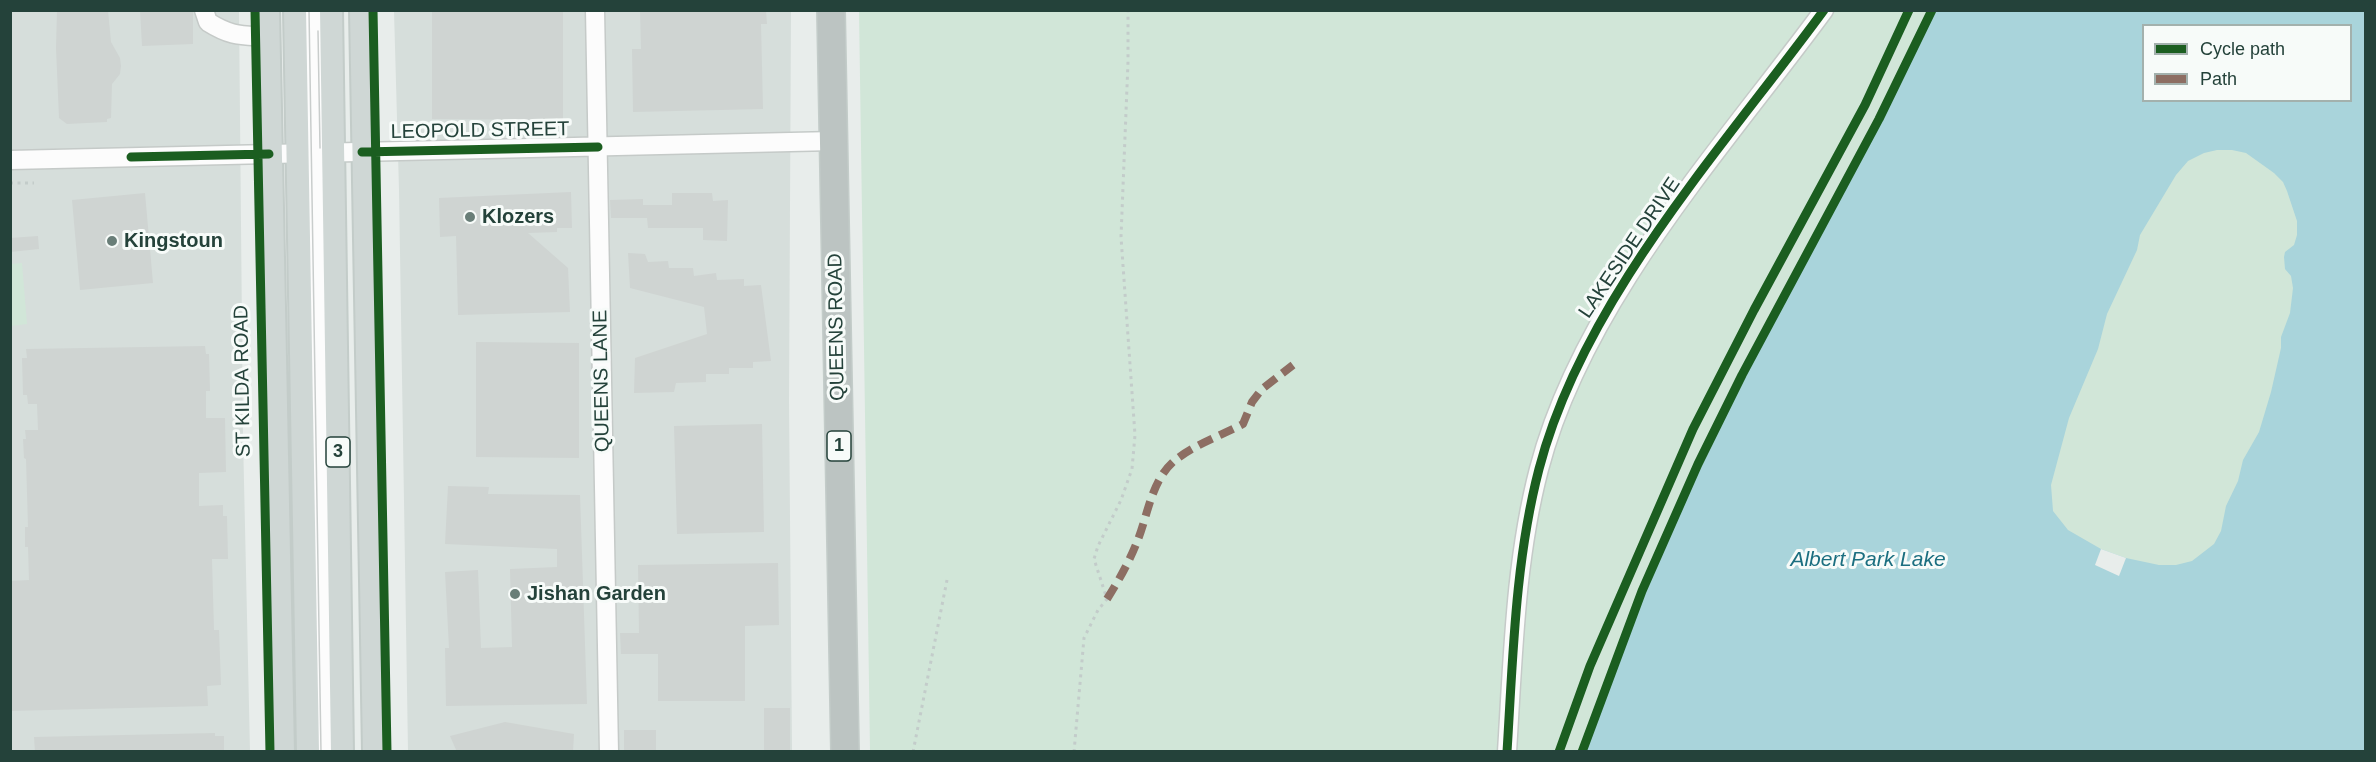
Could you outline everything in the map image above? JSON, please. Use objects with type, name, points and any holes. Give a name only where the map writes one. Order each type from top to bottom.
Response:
[{"type":"highway","name":"QUEENS ROAD","points":[[831,10],[845,752]]},
{"type":"main road","name":"ST KILDA ROAD","points":[[267,10],[283,752]]},
{"type":"main road","name":"3","points":[[295,10],[316,153],[342,752]]},
{"type":"main road","name":"3","points":[[309,752],[301,341],[316,153],[331,10]]},
{"type":"main road","points":[[361,10],[374,752]]},
{"type":"street","points":[[204,10],[208,22],[225,33],[268,37]]},
{"type":"street","points":[[314,10],[326,752]]},
{"type":"street","name":"QUEENS LANE","points":[[595,10],[609,752]]},
{"type":"street","name":"LAKESIDE DRIVE","points":[[1507,752],[1519,568],[1540,466],[1563,398],[1602,320],[1660,230],[1824,10]]},
{"type":"street","name":"LEOPOLD STREET","points":[[10,160],[834,141]]},
{"type":"street","points":[[274,341],[301,341]]},
{"type":"path","points":[[1074,752],[1084,638],[1098,610],[1107,599],[1094,559],[1121,500],[1132,468],[1135,435],[1121,237],[1128,10]]},
{"type":"path","points":[[10,183],[34,183]]},
{"type":"path","points":[[913,752],[947,580]]},
{"type":"shaded area","points":[[10,11],[239,11],[243,437],[250,751],[11,751]]},
{"type":"shaded area","points":[[394,11],[791,11],[789,401],[792,751],[408,751]]},
{"type":"green space","points":[[859,11],[2365,11],[2365,751],[870,751]]},
{"type":"green space","points":[[22,263],[27,324],[11,326],[11,264]]},
{"type":"water","name":"Albert Park Lake","points":[[1935,11],[2365,11],[2365,751],[1586,752],[1601,707],[1663,552],[1698,473]],"holes":[[[2232,150],[2246,153],[2283,182],[2297,221],[2294,245],[2285,252],[2284,257],[2285,269],[2291,276],[2293,288],[2290,313],[2281,337],[2281,348],[2271,392],[2259,432],[2243,460],[2238,481],[2226,506],[2221,531],[2214,544],[2192,561],[2176,565],[2159,565],[2126,558],[2101,549],[2068,530],[2053,511],[2051,485],[2069,418],[2098,349],[2107,314],[2137,250],[2140,235],[2176,175],[2188,161],[2204,153]]]},
{"type":"pier","points":[[2101,549],[2126,558],[2119,576],[2095,565]]},
{"type":"building","points":[[57,10],[108,10],[111,42],[120,58],[121,66],[120,74],[112,84],[111,118],[107,119],[107,122],[67,124],[59,118]]},
{"type":"building","points":[[140,10],[193,10],[193,44],[142,46]]},
{"type":"building","points":[[432,10],[563,10],[563,120],[432,119]]},
{"type":"building","points":[[640,10],[766,10],[767,24],[761,24],[763,109],[633,112],[632,49],[641,49]]},
{"type":"building","points":[[571,192],[572,228],[557,228],[557,232],[528,233],[568,268],[570,312],[458,315],[456,236],[440,237],[439,198]]},
{"type":"building","name":"Kingstoun","points":[[145,193],[153,283],[80,290],[72,200]]},
{"type":"building","points":[[672,193],[712,193],[713,201],[728,200],[727,241],[703,240],[703,228],[648,228],[647,218],[611,218],[610,200],[643,199],[643,205],[672,205]]},
{"type":"building","points":[[38,236],[39,249],[10,252],[10,238]]},
{"type":"building","points":[[628,253],[645,254],[648,262],[668,261],[669,268],[693,268],[694,276],[716,273],[717,280],[744,279],[744,286],[761,285],[771,361],[753,362],[753,368],[729,368],[729,374],[706,374],[706,382],[676,383],[674,392],[634,393],[635,358],[707,334],[704,307],[630,288]]},
{"type":"building","points":[[476,342],[579,343],[579,458],[476,457]]},
{"type":"building","points":[[205,346],[206,354],[209,354],[210,391],[206,391],[206,418],[225,418],[226,472],[199,473],[199,506],[223,505],[223,516],[227,516],[228,559],[212,559],[214,630],[219,630],[221,685],[207,686],[208,706],[10,711],[10,581],[29,580],[28,547],[25,547],[25,527],[28,527],[26,459],[24,458],[23,439],[26,439],[25,430],[38,430],[37,404],[28,404],[27,395],[23,395],[22,358],[27,358],[26,349]]},
{"type":"building","points":[[762,424],[764,532],[677,534],[674,426]]},
{"type":"building","points":[[448,486],[489,487],[488,494],[580,495],[587,704],[446,706],[445,648],[449,648],[445,572],[478,570],[481,648],[512,647],[510,569],[557,567],[557,549],[445,544]]},
{"type":"building","points":[[778,563],[779,625],[745,626],[745,701],[658,701],[658,654],[621,654],[620,633],[639,633],[638,565]]},
{"type":"building","points":[[764,708],[790,708],[790,752],[764,752]]},
{"type":"building","points":[[505,722],[574,734],[573,752],[457,752],[450,736]]},
{"type":"building","points":[[624,730],[656,730],[656,752],[624,752]]},
{"type":"building","points":[[215,733],[215,736],[224,736],[224,752],[35,752],[34,737]]},
{"type":"tram line","points":[[309,10],[321,752]]},
{"type":"tram line","points":[[318,31],[320,148]]},
{"type":"marked path","points":[[1107,599],[1131,557],[1155,489],[1166,470],[1189,451],[1243,424],[1252,402],[1262,389],[1293,365]]},
{"type":"cycle path","points":[[255,10],[270,752]]},
{"type":"cycle path","points":[[373,10],[387,752]]},
{"type":"cycle path","points":[[1507,752],[1516,609],[1525,539],[1539,469],[1560,406],[1588,346],[1622,286],[1660,228],[1824,10]]},
{"type":"cycle path","points":[[1559,752],[1590,666],[1693,429],[1754,310],[1865,105],[1909,10]]},
{"type":"cycle path","points":[[1582,752],[1642,591],[1698,464],[1742,375],[1879,119],[1932,10]]},
{"type":"cycle path","points":[[362,152],[598,147]]},
{"type":"cycle path","points":[[131,157],[269,154]]},
{"type":"place","name":"Klozers","points":[[470,217]]},
{"type":"place","name":"Kingstoun","points":[[112,241]]},
{"type":"place","name":"Jishan Garden","points":[[515,594]]}]
